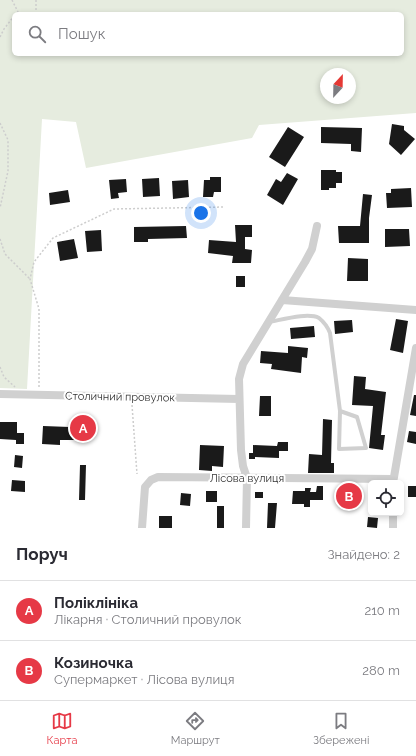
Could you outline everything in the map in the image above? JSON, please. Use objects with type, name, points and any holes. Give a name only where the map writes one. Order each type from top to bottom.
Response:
[{"type":"street","points":[[246,528],[247,478],[243,466],[241,450],[239,399],[240,371],[312,248],[317,226]]},
{"type":"street","points":[[282,300],[416,310]]},
{"type":"street","points":[[393,480],[416,348]]},
{"type":"street","name":"Столичний провулок","points":[[0,394],[239,399]]},
{"type":"street","name":"Лісова вулиця","points":[[142,528],[145,487],[151,480],[158,478],[368,480]]},
{"type":"street","points":[[393,516],[393,528]]},
{"type":"lane","points":[[268,322],[310,316],[319,318],[327,326],[330,333],[340,412],[339,449],[366,448],[357,417],[340,412]]},
{"type":"path","points":[[12,0],[18,12]]},
{"type":"path","points":[[36,0],[36,12]]},
{"type":"path","points":[[0,37],[12,19]]},
{"type":"path","points":[[0,123],[8,140],[8,171],[0,208]]},
{"type":"path","points":[[30,279],[34,262],[53,238],[114,209],[224,207]]},
{"type":"path","points":[[0,239],[5,254]]},
{"type":"path","points":[[0,252],[5,254],[30,279],[39,309],[39,395]]},
{"type":"path","points":[[0,367],[4,377],[26,395]]},
{"type":"path","points":[[132,405],[137,474]]},
{"type":"shaded area","points":[[0,0],[416,0],[416,113],[259,125],[252,138],[86,168],[76,122],[42,119],[27,389],[0,388]]},
{"type":"building","points":[[392,124],[404,126],[404,130],[415,139],[401,155],[389,144]]},
{"type":"building","points":[[288,127],[304,137],[285,167],[269,157]]},
{"type":"building","points":[[321,127],[362,128],[361,152],[351,151],[351,144],[321,143]]},
{"type":"building","points":[[321,170],[336,170],[336,172],[342,172],[342,183],[336,183],[336,188],[321,190]]},
{"type":"building","points":[[287,173],[298,179],[283,205],[267,195],[276,179],[281,182]]},
{"type":"building","points":[[210,177],[221,177],[221,192],[214,192],[213,197],[203,197],[204,180],[210,180]]},
{"type":"building","points":[[159,178],[160,196],[143,197],[142,179]]},
{"type":"building","points":[[126,179],[127,192],[118,193],[119,198],[111,199],[109,180]]},
{"type":"building","points":[[188,180],[189,197],[173,199],[172,181]]},
{"type":"building","points":[[411,188],[412,207],[387,208],[386,193],[391,193],[391,189]]},
{"type":"building","points":[[68,190],[70,202],[50,205],[49,193]]},
{"type":"building","points":[[363,194],[372,195],[369,218],[369,243],[339,243],[338,226],[360,226]]},
{"type":"building","points":[[235,225],[252,225],[252,237],[245,237],[245,249],[252,250],[251,263],[232,263],[233,256],[208,253],[209,240],[236,242]]},
{"type":"building","points":[[186,226],[187,238],[148,239],[148,242],[134,242],[134,227]]},
{"type":"building","points":[[385,229],[409,229],[410,246],[385,247]]},
{"type":"building","points":[[101,230],[102,251],[87,252],[85,231]]},
{"type":"building","points":[[74,239],[78,258],[60,261],[57,242]]},
{"type":"building","points":[[348,258],[368,259],[368,281],[347,281]]},
{"type":"building","points":[[236,276],[245,276],[245,287],[236,287]]},
{"type":"building","points":[[396,319],[408,321],[403,353],[390,350]]},
{"type":"building","points":[[352,320],[353,332],[335,334],[334,321]]},
{"type":"building","points":[[314,326],[315,337],[291,339],[290,328]]},
{"type":"building","points":[[288,346],[308,348],[307,358],[302,357],[301,373],[271,369],[272,364],[260,363],[261,351],[288,353]]},
{"type":"building","points":[[354,376],[366,377],[365,389],[386,392],[381,435],[385,435],[383,450],[369,448],[373,406],[352,405]]},
{"type":"building","points":[[414,395],[416,395],[416,416],[410,415]]},
{"type":"building","points":[[260,396],[271,396],[271,416],[259,416]]},
{"type":"building","points":[[323,419],[332,420],[331,463],[334,463],[334,473],[308,473],[309,454],[322,455]]},
{"type":"building","points":[[0,422],[17,422],[17,433],[24,433],[24,444],[16,444],[16,440],[0,439]]},
{"type":"building","points":[[43,426],[86,426],[86,440],[60,440],[60,445],[42,444]]},
{"type":"building","points":[[409,431],[416,432],[416,444],[407,442]]},
{"type":"building","points":[[278,442],[288,442],[288,451],[279,451],[279,458],[255,457],[255,459],[249,459],[249,453],[253,453],[253,445],[277,446]]},
{"type":"building","points":[[200,445],[224,446],[223,467],[212,466],[212,471],[199,470]]},
{"type":"building","points":[[15,455],[23,456],[22,468],[14,467]]},
{"type":"building","points":[[80,465],[86,465],[85,500],[79,500]]},
{"type":"building","points":[[12,480],[25,481],[25,492],[11,491]]},
{"type":"building","points":[[317,486],[323,486],[323,500],[310,500],[310,507],[304,507],[304,504],[292,504],[293,491],[305,491],[305,488],[311,488],[310,492],[316,492]]},
{"type":"building","points":[[408,486],[416,486],[416,497],[408,497]]},
{"type":"building","points":[[340,488],[360,491],[358,502],[339,499]]},
{"type":"building","points":[[206,491],[217,491],[217,502],[206,502]]},
{"type":"building","points":[[255,492],[263,492],[263,498],[255,498]]},
{"type":"building","points":[[181,493],[191,494],[190,506],[180,505]]},
{"type":"building","points":[[268,503],[277,503],[275,528],[267,528]]},
{"type":"building","points":[[217,506],[224,506],[224,528],[217,528]]},
{"type":"building","points":[[159,516],[172,516],[172,528],[159,528]]},
{"type":"building","points":[[368,517],[378,518],[377,528],[367,527]]},
{"type":"place","name":"Поліклініка","points":[[83,428]]},
{"type":"place","name":"Козиночка","points":[[349,496]]}]
